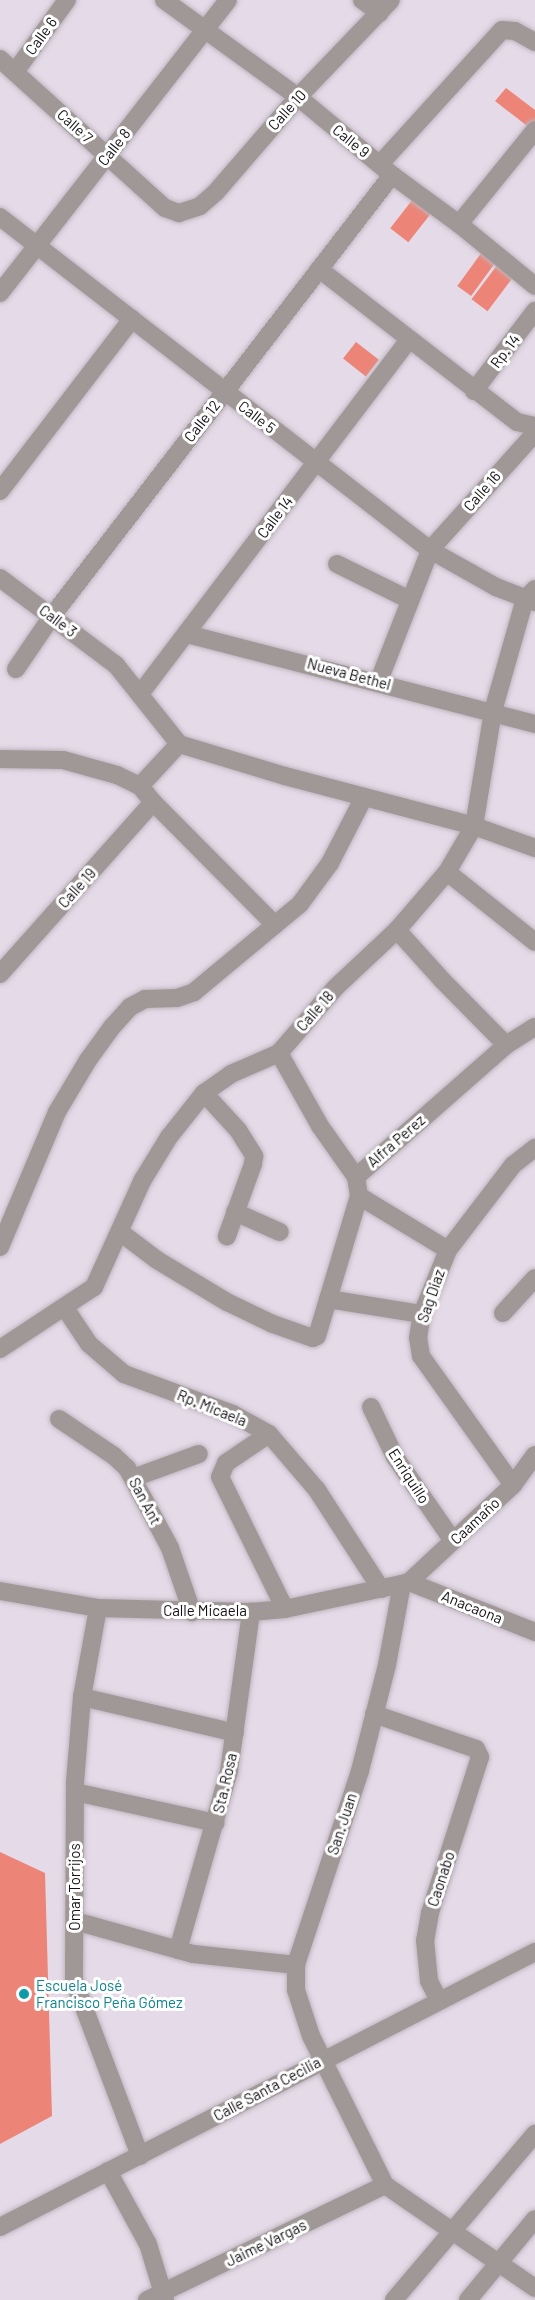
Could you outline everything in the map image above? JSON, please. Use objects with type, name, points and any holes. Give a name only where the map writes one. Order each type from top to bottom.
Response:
[{"type":"street","name":"Calle 6","points":[[15,72],[67,0]]},
{"type":"street","name":"Calle 9","points":[[164,0],[298,97],[386,170],[459,224],[535,286]]},
{"type":"street","name":"Calle 8","points":[[0,292],[228,0]]},
{"type":"street","points":[[362,0],[385,6]]},
{"type":"street","name":"Calle 10","points":[[180,213],[200,206],[216,192],[298,97],[385,6]]},
{"type":"street","name":"Calle 12","points":[[16,669],[52,616],[320,269],[386,170],[492,38],[502,30],[514,31],[535,42]]},
{"type":"street","name":"Calle 7","points":[[0,59],[165,208],[180,213]]},
{"type":"street","points":[[459,224],[535,130]]},
{"type":"street","name":"Calle 5","points":[[0,217],[430,550],[532,597]]},
{"type":"street","points":[[320,269],[474,391],[517,422],[535,426]]},
{"type":"street","name":"Rp. 14","points":[[474,391],[535,311]]},
{"type":"street","points":[[0,491],[132,319]]},
{"type":"street","name":"Calle 14","points":[[140,694],[188,634],[409,339]]},
{"type":"street","name":"Calle 16","points":[[430,550],[535,433]]},
{"type":"street","points":[[378,682],[430,550]]},
{"type":"street","points":[[337,564],[410,600]]},
{"type":"street","name":"Calle 3","points":[[0,578],[116,665],[179,744]]},
{"type":"street","name":"Calle 18","points":[[0,1349],[94,1287],[142,1181],[163,1146],[204,1093],[231,1074],[279,1053],[336,987],[397,930],[447,872],[474,826],[532,597]]},
{"type":"street","name":"Nueva Bethel","points":[[188,634],[501,713],[535,724]]},
{"type":"street","points":[[140,786],[179,744],[474,826],[535,848]]},
{"type":"street","points":[[0,759],[63,760],[117,775],[140,786],[153,802],[275,925]]},
{"type":"street","points":[[0,1247],[8,1208],[35,1160],[57,1112],[88,1060],[124,1014],[145,999],[177,998],[194,992],[300,904],[330,863],[364,797]]},
{"type":"street","name":"Calle 19","points":[[0,974],[153,802]]},
{"type":"street","points":[[447,872],[535,942]]},
{"type":"street","points":[[397,930],[506,1045]]},
{"type":"street","name":"Alfra Perez","points":[[120,1232],[157,1260],[227,1302],[273,1324],[312,1338],[319,1333],[359,1196],[356,1177],[506,1045],[535,1027]]},
{"type":"street","points":[[279,1053],[320,1126],[356,1177]]},
{"type":"street","points":[[204,1093],[238,1130],[254,1156],[227,1236]]},
{"type":"street","name":"Sag Diaz","points":[[513,1485],[421,1356],[418,1338],[422,1314],[448,1250],[513,1166],[535,1148]]},
{"type":"street","points":[[359,1196],[448,1250]]},
{"type":"street","points":[[235,1212],[280,1233]]},
{"type":"street","points":[[503,1313],[535,1278]]},
{"type":"street","points":[[328,1299],[422,1314]]},
{"type":"street","name":"Rp. Micaela","points":[[65,1308],[89,1344],[124,1374],[233,1414],[269,1434],[317,1490],[381,1590]]},
{"type":"street","name":"Enriquillo","points":[[371,1407],[394,1457],[453,1541]]},
{"type":"street","name":"San Ant","points":[[59,1419],[114,1456],[133,1478],[170,1548],[192,1612]]},
{"type":"street","points":[[269,1434],[226,1463],[220,1477],[285,1608]]},
{"type":"street","points":[[133,1478],[199,1454]]},
{"type":"street","name":"Caamaño","points":[[405,1583],[513,1485],[535,1455]]},
{"type":"street","name":"Calle Micaela","points":[[0,1591],[98,1608],[251,1612],[381,1590],[405,1583]]},
{"type":"street","name":"Anacaona","points":[[405,1583],[535,1632]]},
{"type":"street","name":"San. Juan","points":[[385,2185],[322,2060],[299,1999],[296,1965],[360,1771],[405,1583]]},
{"type":"street","name":"Omar Torrijos","points":[[98,1608],[82,1697],[75,1792],[74,1981],[140,2156]]},
{"type":"street","name":"Sta. Rosa","points":[[178,1950],[216,1823],[235,1733],[251,1612]]},
{"type":"street","points":[[82,1697],[235,1733]]},
{"type":"street","name":"Caonabo","points":[[375,1714],[476,1749],[480,1757],[430,1913],[425,1940],[429,1981],[439,2001]]},
{"type":"street","points":[[75,1792],[216,1823]]},
{"type":"street","points":[[75,1921],[193,1954],[296,1965]]},
{"type":"street","name":"Calle Santa Cecilia","points":[[0,2227],[535,1952]]},
{"type":"street","points":[[394,2300],[535,2134]]},
{"type":"street","points":[[108,2170],[148,2244],[158,2298]]},
{"type":"street","points":[[385,2185],[535,2288]]},
{"type":"street","name":"Jaime Vargas","points":[[158,2298],[385,2185]]},
{"type":"street","points":[[468,2300],[535,2219]]},
{"type":"building","points":[[506,88],[535,110],[535,123],[531,129],[495,101]]},
{"type":"building","points":[[413,199],[431,213],[408,242],[390,228]]},
{"type":"building","points":[[482,252],[496,262],[471,296],[457,286]]},
{"type":"building","points":[[498,264],[514,276],[487,311],[472,299]]},
{"type":"building","points":[[356,342],[379,360],[366,376],[343,359]]},
{"type":"building","name":"Escuela José Francisco Peña Gómez","points":[[0,1852],[45,1873],[52,2116],[0,2144]]},
{"type":"place","name":"Escuela José Francisco Peña Gómez","points":[[24,1994]]}]
